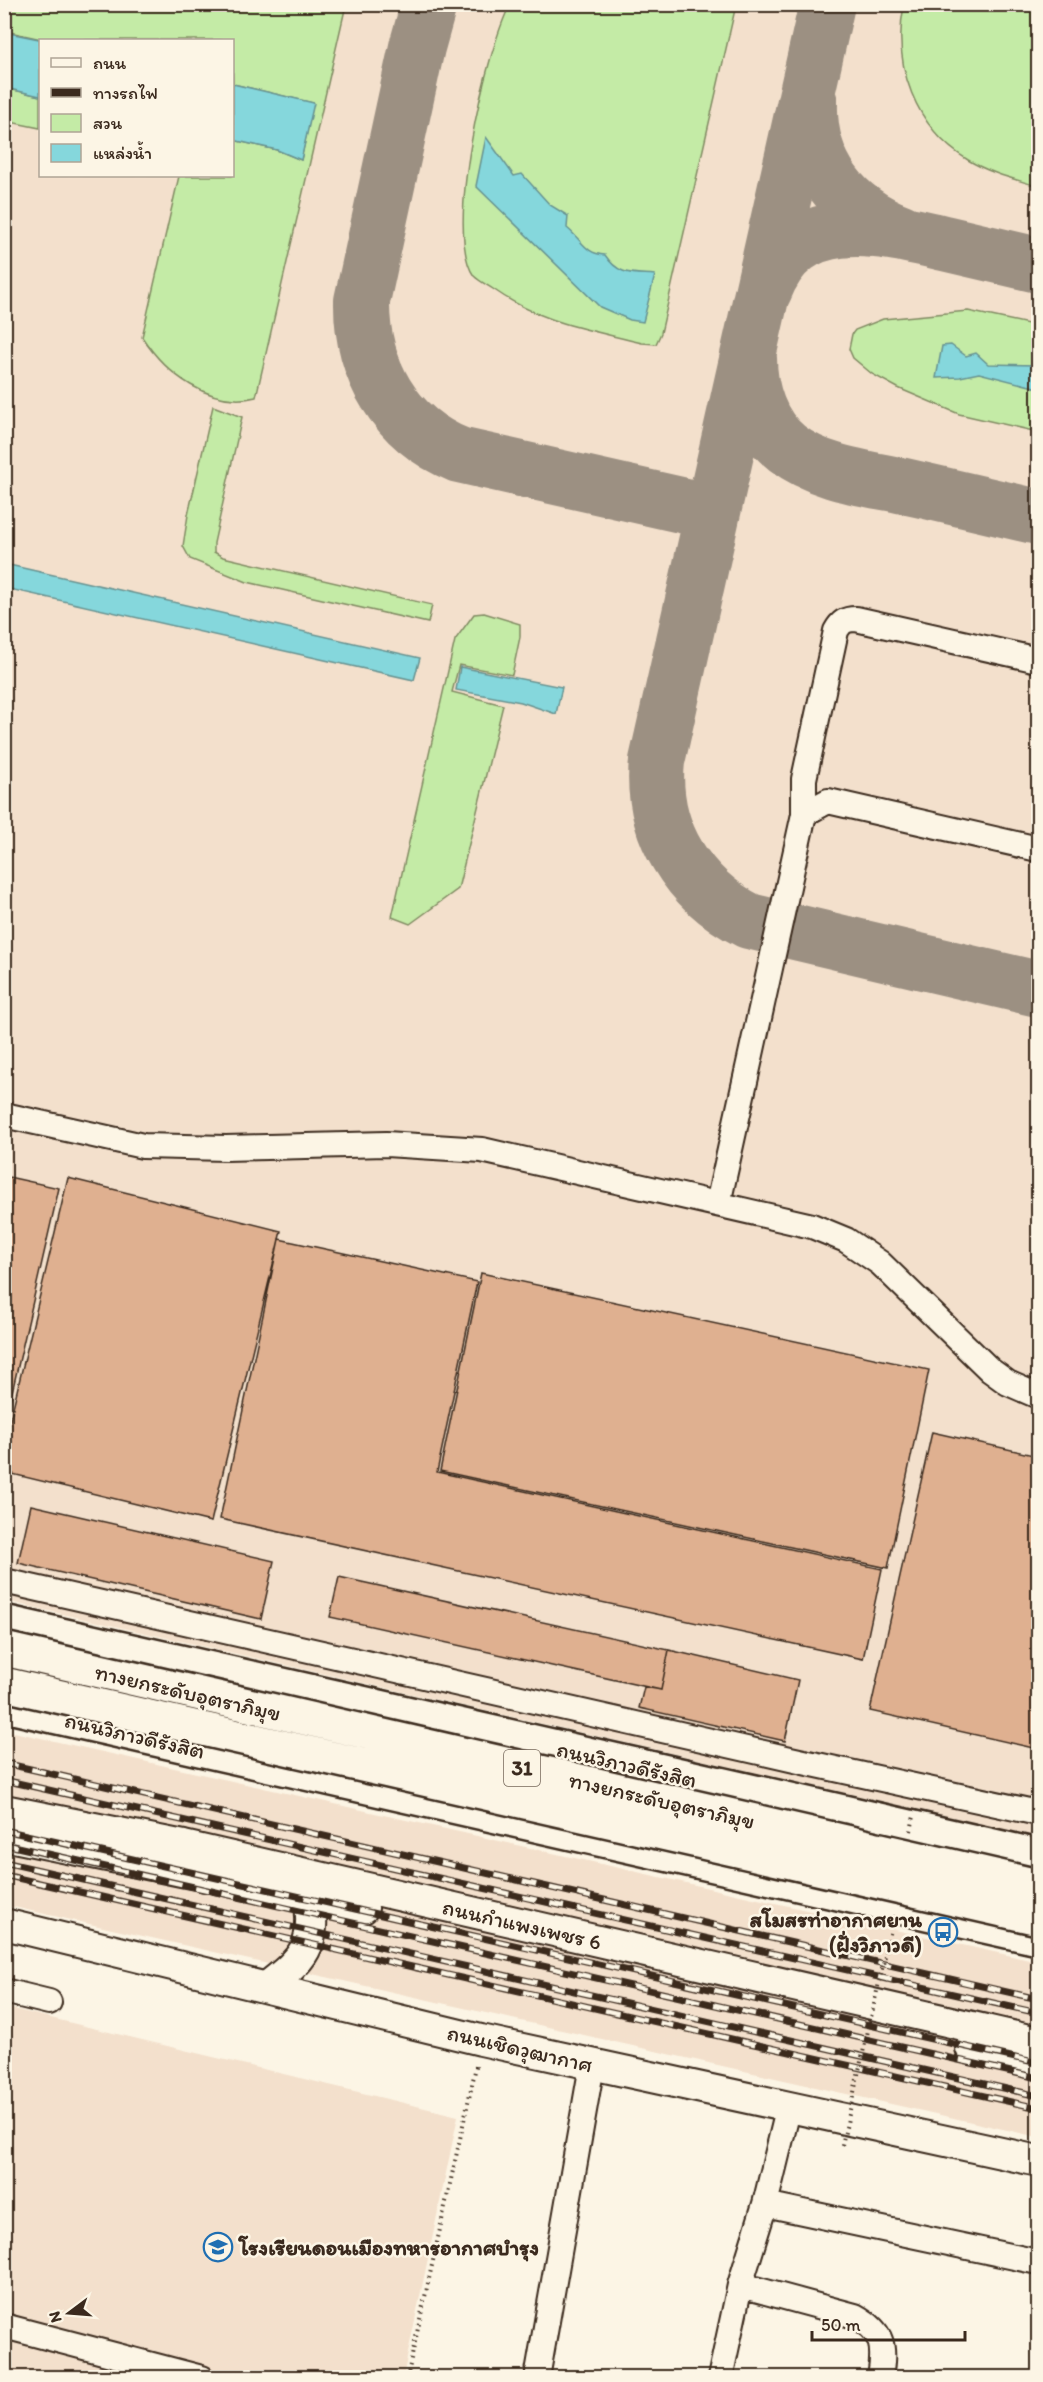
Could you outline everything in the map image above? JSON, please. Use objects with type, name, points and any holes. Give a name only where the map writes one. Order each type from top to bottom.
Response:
[{"type":"highway","name":"ถนนวิภาวดีรังสิต","points":[[4,1622],[1038,1856]]},
{"type":"highway","name":"ทางยกระดับอุตราภิมุข","points":[[4,1650],[1038,1886]]},
{"type":"highway","name":"ทางยกระดับอุตราภิมุข","points":[[4,1684],[1038,1918]]},
{"type":"highway","name":"ถนนวิภาวดีรังสิต","points":[[4,1705],[1038,1938]]},
{"type":"main road","name":"ถนนกำแพงเพชร 6","points":[[4,1810],[184,1846],[1038,2043]]},
{"type":"main road","name":"ถนนกำแพงเพชร 6","points":[[4,1835],[309,1896],[800,2007],[1038,2064]]},
{"type":"main road","points":[[267,1987],[293,1967],[306,1949],[313,1920],[309,1896]]},
{"type":"main road","name":"ถนนเชิดวุฒากาศ","points":[[4,1924],[592,2065],[787,2117],[888,2130],[1038,2161]]},
{"type":"lane","points":[[718,1204],[804,814],[804,779],[836,631],[843,621],[856,619],[1038,660]]},
{"type":"lane","points":[[804,814],[828,801],[1038,849]]},
{"type":"lane","points":[[4,1115],[143,1146],[226,1148],[387,1144],[483,1150],[812,1226],[846,1240],[880,1263],[990,1370],[1008,1383],[1038,1396]]},
{"type":"lane","points":[[4,1581],[1038,1813]]},
{"type":"lane","points":[[4,1991],[49,2002]]},
{"type":"lane","points":[[537,2378],[592,2065]]},
{"type":"lane","points":[[720,2378],[740,2285],[765,2204],[787,2117]]},
{"type":"lane","points":[[765,2204],[1038,2262]]},
{"type":"lane","points":[[740,2285],[855,2316],[871,2325],[878,2334],[881,2346],[883,2360],[880,2378]]},
{"type":"lane","points":[[4,2326],[202,2378]]},
{"type":"path","points":[[910,1838],[914,1816]]},
{"type":"path","points":[[842,2145],[897,1903]]},
{"type":"path","points":[[407,2378],[465,2112],[477,2067]]},
{"type":"shaded area","points":[[5,5],[1038,5],[1038,1837],[5,1601]]},
{"type":"shaded area","points":[[5,1730],[1038,1962],[1038,2137],[5,1905]]},
{"type":"shaded area","name":"โรงเรียนดอนเมืองทหารอากาศบำรุง","points":[[5,2007],[458,2116],[403,2377],[5,2378]]},
{"type":"green space","points":[[5,5],[346,5],[256,397],[239,399],[206,393],[176,375],[163,364],[142,337],[179,177],[234,177],[234,140],[277,150],[301,160],[313,103],[234,84],[234,39],[41,39],[5,31]]},
{"type":"green space","points":[[510,5],[736,5],[661,333],[656,344],[642,343],[565,324],[511,301],[474,276],[466,254],[463,222],[465,183],[480,100],[500,28]]},
{"type":"green space","points":[[904,5],[1038,5],[1037,186],[976,165],[950,147],[934,131],[921,113],[905,72],[901,50]]},
{"type":"green space","points":[[5,88],[39,96],[39,128],[5,121]]},
{"type":"green space","points":[[968,311],[1038,326],[1038,432],[959,414],[898,388],[872,374],[853,358],[849,349],[855,330],[883,319]]},
{"type":"green space","points":[[213,406],[242,417],[214,543],[214,552],[223,557],[432,605],[428,623],[247,582],[190,559],[183,546]]},
{"type":"green space","points":[[484,613],[520,624],[520,637],[512,675],[459,665],[452,692],[503,705],[458,889],[410,924],[392,917],[455,640],[474,614]]},
{"type":"water","points":[[4,32],[39,39],[39,96],[5,88]]},
{"type":"water","points":[[234,84],[314,103],[301,160],[277,150],[234,140]]},
{"type":"water","points":[[486,137],[514,176],[522,174],[550,205],[568,216],[567,228],[588,249],[605,255],[615,267],[621,270],[655,275],[643,322],[630,320],[600,307],[476,186]]},
{"type":"water","points":[[951,345],[966,356],[976,353],[988,364],[1038,365],[1038,388],[979,373],[936,378],[942,346]]},
{"type":"water","points":[[5,564],[420,658],[414,680],[5,588]]},
{"type":"water","points":[[460,667],[562,687],[556,714],[521,702],[456,690]]},
{"type":"building","points":[[4,1176],[59,1188],[4,1427]]},
{"type":"building","points":[[68,1178],[281,1231],[211,1522],[4,1472],[4,1445]]},
{"type":"building","points":[[279,1239],[477,1282],[437,1472],[882,1569],[863,1659],[220,1519]]},
{"type":"building","points":[[481,1273],[929,1370],[888,1568],[440,1471]]},
{"type":"building","points":[[932,1432],[1038,1456],[1038,1749],[870,1711]]},
{"type":"building","points":[[31,1505],[274,1561],[261,1619],[18,1563]]},
{"type":"building","points":[[339,1577],[669,1650],[661,1690],[330,1617]]},
{"type":"building","points":[[669,1650],[798,1680],[785,1741],[639,1708],[644,1687],[661,1690]]},
{"type":"taxiway","points":[[429,4],[417,47],[362,301],[363,326],[368,350],[375,373],[386,394],[417,430],[436,444],[459,455],[712,512]]},
{"type":"taxiway","points":[[827,4],[657,761],[656,786],[660,811],[667,834],[691,875],[708,893],[749,921],[1038,989]]},
{"type":"taxiway","points":[[810,103],[815,146],[833,183],[862,212],[901,232]]},
{"type":"taxiway","points":[[764,291],[778,264],[796,246],[817,235],[840,230],[866,229],[892,232],[1038,265]]},
{"type":"taxiway","points":[[749,358],[751,383],[763,419],[778,439],[800,456],[828,469],[858,477],[1038,517]]},
{"type":"railway","points":[[4,1763],[1038,1999]]},
{"type":"railway","points":[[4,1780],[1038,2013]]},
{"type":"railway","points":[[4,1830],[1038,2063]]},
{"type":"railway","points":[[4,1844],[1038,2078]]},
{"type":"railway","points":[[4,1862],[1038,2096]]},
{"type":"railway","points":[[4,1875],[1038,2108]]},
{"type":"place","name":"สโมสรท่าอากาศยาน (ฝั่งวิภาวดี)","points":[[943,1932]]},
{"type":"place","name":"โรงเรียนดอนเมืองทหารอากาศบำรุง","points":[[218,2247]]}]
